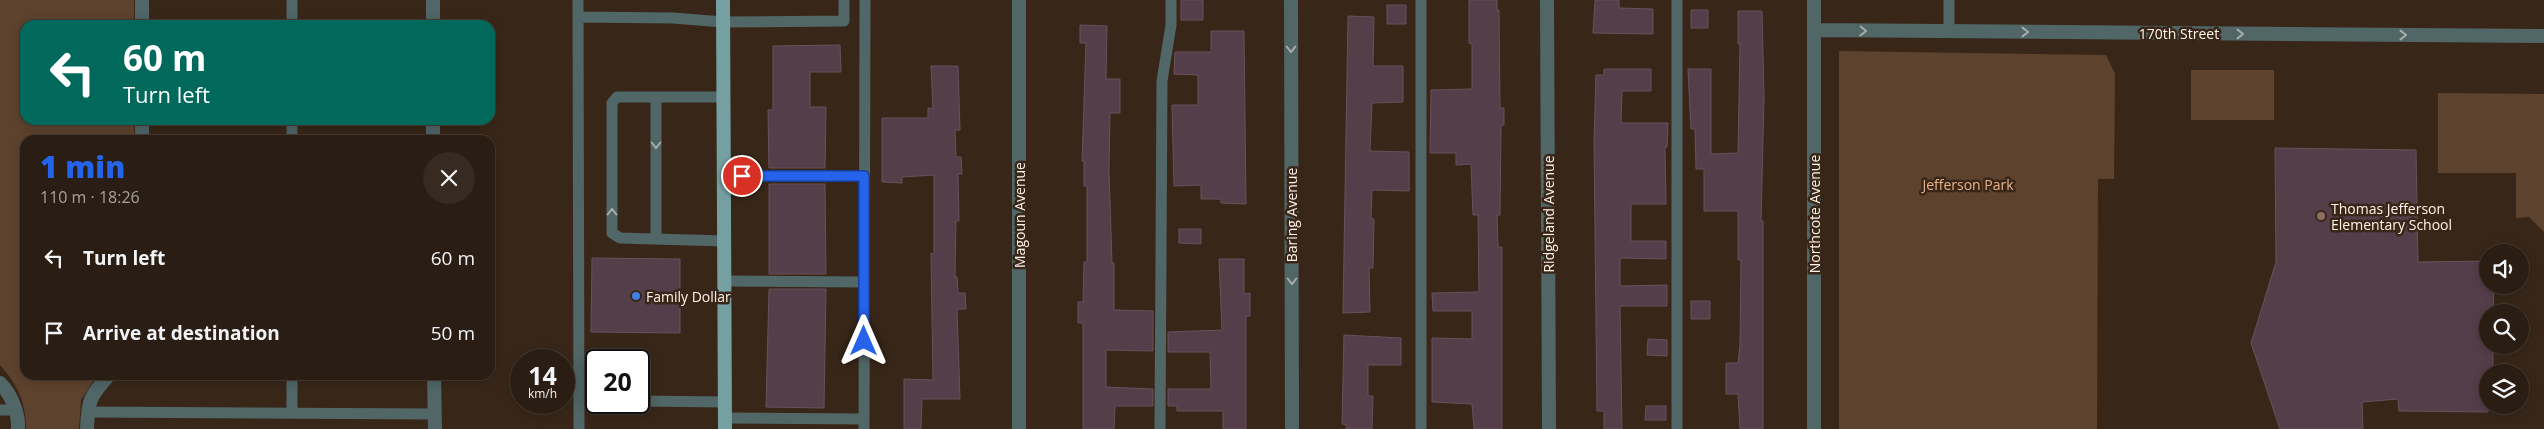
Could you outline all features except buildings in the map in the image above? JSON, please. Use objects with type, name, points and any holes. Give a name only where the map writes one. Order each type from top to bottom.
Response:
[{"type":"main road","points":[[723,0],[724,424]]},
{"type":"street","points":[[142,0],[142,20]]},
{"type":"street","points":[[433,0],[433,20]]},
{"type":"street","name":"Magoun Avenue","points":[[1019,0],[1020,429]]},
{"type":"street","name":"Baring Avenue","points":[[1291,0],[1292,429]]},
{"type":"street","name":"Ridgeland Avenue","points":[[1548,0],[1549,429]]},
{"type":"street","name":"Northcote Avenue","points":[[1814,0],[1814,429]]},
{"type":"street","name":"170th Street","points":[[1814,30],[2544,36]]},
{"type":"street","points":[[87,429],[88,404],[95,391],[105,380]]},
{"type":"street","points":[[434,380],[435,429]]},
{"type":"street","points":[[0,383],[9,392],[15,410],[18,429]]},
{"type":"lane","points":[[292,0],[292,20]]},
{"type":"lane","points":[[578,0],[579,429]]},
{"type":"lane","points":[[578,17],[674,18],[723,22],[844,21],[844,0]]},
{"type":"lane","points":[[724,424],[864,424],[865,0]]},
{"type":"lane","points":[[1160,429],[1162,81],[1171,25],[1171,0]]},
{"type":"lane","points":[[1421,0],[1421,429]]},
{"type":"lane","points":[[1677,0],[1677,429]]},
{"type":"lane","points":[[1949,0],[1949,32]]},
{"type":"lane","points":[[724,97],[617,97],[612,103],[612,233],[620,238],[724,241]]},
{"type":"lane","points":[[656,97],[656,239]]},
{"type":"lane","points":[[724,176],[864,176]]},
{"type":"lane","points":[[724,281],[864,282]]},
{"type":"lane","points":[[292,380],[292,413]]},
{"type":"lane","points":[[579,400],[585,400]]},
{"type":"lane","points":[[650,401],[724,402]]},
{"type":"lane","points":[[0,410],[15,410]]},
{"type":"lane","points":[[88,412],[434,414]]},
{"type":"green space","points":[[0,0],[134,0],[134,20],[20,20],[20,125],[134,125],[134,135],[20,135],[20,380],[94,380],[81,400],[79,429],[26,429],[23,403],[20,395],[12,380],[0,365]]},
{"type":"green space","name":"Jefferson Park","points":[[1839,51],[2106,55],[2115,74],[2114,179],[2098,179],[2097,429],[1839,429]]},
{"type":"green space","points":[[2191,70],[2274,70],[2274,120],[2191,120]]},
{"type":"green space","points":[[2438,93],[2544,94],[2544,232],[2529,217],[2516,218],[2516,173],[2438,173]]},
{"type":"place","name":"Thomas Jefferson Elementary School","points":[[2321,216]]},
{"type":"place","name":"Family Dollar","points":[[636,296]]},
{"type":"route","points":[[742,176],[864,176],[864,341]]}]
